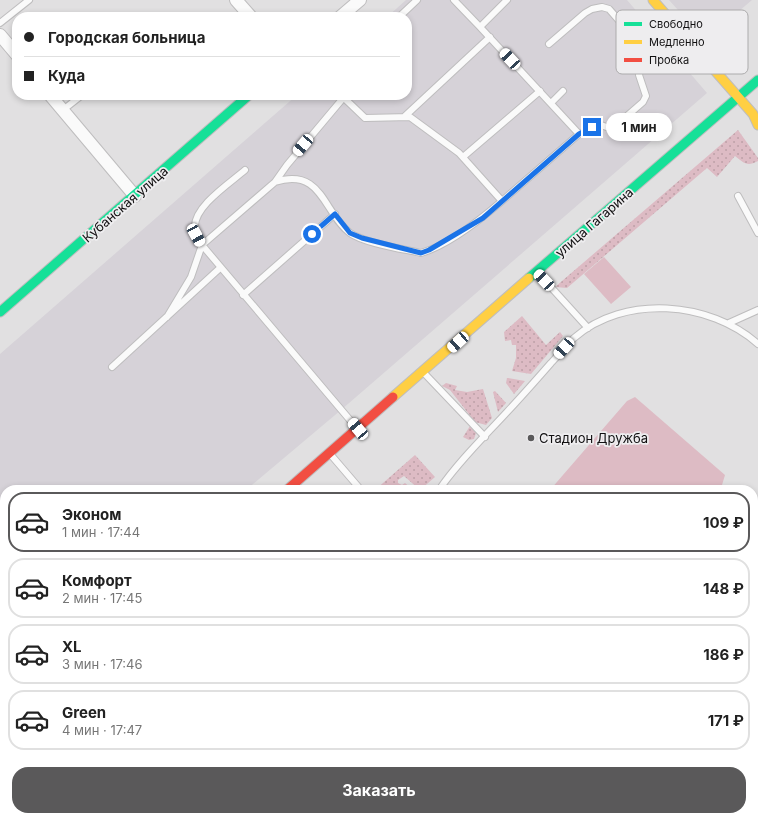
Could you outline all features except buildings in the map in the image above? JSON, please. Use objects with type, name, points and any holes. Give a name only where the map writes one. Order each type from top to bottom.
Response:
[{"type":"main road","points":[[653,0],[662,10]]},
{"type":"main road","points":[[719,74],[753,114],[758,125]]},
{"type":"main road","name":"улица Гагарина","points":[[293,485],[758,80]]},
{"type":"main road","name":"Кубанская улица","points":[[0,312],[135,196],[243,100]]},
{"type":"street","points":[[236,0],[247,12]]},
{"type":"street","points":[[346,12],[360,0]]},
{"type":"street","points":[[0,35],[12,49]]},
{"type":"street","points":[[54,100],[135,196]]},
{"type":"lane","points":[[13,12],[28,0]]},
{"type":"lane","points":[[404,12],[417,0]]},
{"type":"lane","points":[[454,0],[579,134]]},
{"type":"lane","points":[[480,27],[507,0]]},
{"type":"lane","points":[[549,44],[585,13],[602,7],[609,9],[616,17]]},
{"type":"lane","points":[[0,23],[12,13]]},
{"type":"lane","points":[[404,117],[490,37]]},
{"type":"lane","points":[[275,182],[284,179],[305,183],[320,193],[350,233],[362,238],[421,253],[456,235],[483,218],[579,134],[601,125],[612,129],[643,102],[646,96],[639,74]]},
{"type":"lane","points":[[551,103],[563,91]]},
{"type":"lane","points":[[463,157],[540,92]]},
{"type":"lane","points":[[739,97],[752,96]]},
{"type":"lane","points":[[63,110],[76,100]]},
{"type":"lane","points":[[167,317],[193,272],[198,251],[275,182],[291,159],[340,100]]},
{"type":"lane","points":[[347,100],[365,118],[410,117],[463,157],[502,201]]},
{"type":"lane","points":[[244,170],[210,200],[200,211],[194,227],[196,235],[202,246],[220,268],[358,429]]},
{"type":"lane","points":[[738,196],[758,233]]},
{"type":"lane","points":[[244,295],[335,214]]},
{"type":"lane","points":[[112,367],[220,268]]},
{"type":"lane","points":[[537,272],[588,328]]},
{"type":"lane","points":[[443,485],[573,338],[602,320],[617,315],[650,308],[689,311],[707,315],[729,323],[758,344]]},
{"type":"lane","points":[[729,323],[758,310]]},
{"type":"lane","points":[[424,372],[485,437]]},
{"type":"lane","points":[[329,453],[357,485]]},
{"type":"shaded area","points":[[406,0],[627,0],[636,10],[616,10],[616,74],[691,74],[707,93],[341,410],[252,485],[0,485],[0,354],[291,100],[412,100],[412,12],[393,12]]},
{"type":"shaded area","points":[[669,0],[752,0],[740,10],[678,10]]},
{"type":"shaded area","points":[[738,130],[758,158],[758,161],[748,164],[735,156],[717,177],[707,168],[567,288],[555,287]]},
{"type":"shaded area","points":[[604,257],[631,287],[611,304],[584,274]]},
{"type":"shaded area","points":[[522,316],[546,345],[560,332],[563,336],[531,374],[512,371],[516,358],[516,345],[512,345],[511,340],[505,341],[504,332]]},
{"type":"shaded area","points":[[507,378],[525,381],[514,394],[506,383]]},
{"type":"shaded area","points":[[446,383],[457,386],[455,390],[467,392],[483,389],[492,418],[486,425],[475,422],[450,390],[442,386]]},
{"type":"shaded area","points":[[495,391],[506,403],[498,412],[493,392]]},
{"type":"shaded area","points":[[635,397],[725,475],[722,485],[554,485],[627,401]]},
{"type":"shaded area","points":[[470,426],[476,433],[474,439],[469,440],[463,437]]},
{"type":"shaded area","points":[[415,455],[435,477],[426,485],[414,485],[404,476],[398,480],[398,483],[402,485],[381,485]]},
{"type":"traffic: fast","points":[[529,278],[758,80]]},
{"type":"traffic: fast","points":[[0,312],[243,100]]},
{"type":"traffic: slow","points":[[653,0],[662,10]]},
{"type":"traffic: slow","points":[[718,74],[753,114],[758,125]]},
{"type":"traffic: slow","points":[[393,397],[529,278]]},
{"type":"traffic: jam","points":[[293,485],[393,397]]},
{"type":"place","name":"Стадион Дружба","points":[[531,438]]},
{"type":"route","points":[[312,234],[335,214],[340,223],[350,233],[362,238],[421,253],[429,250],[483,218],[579,134],[592,127]]}]
